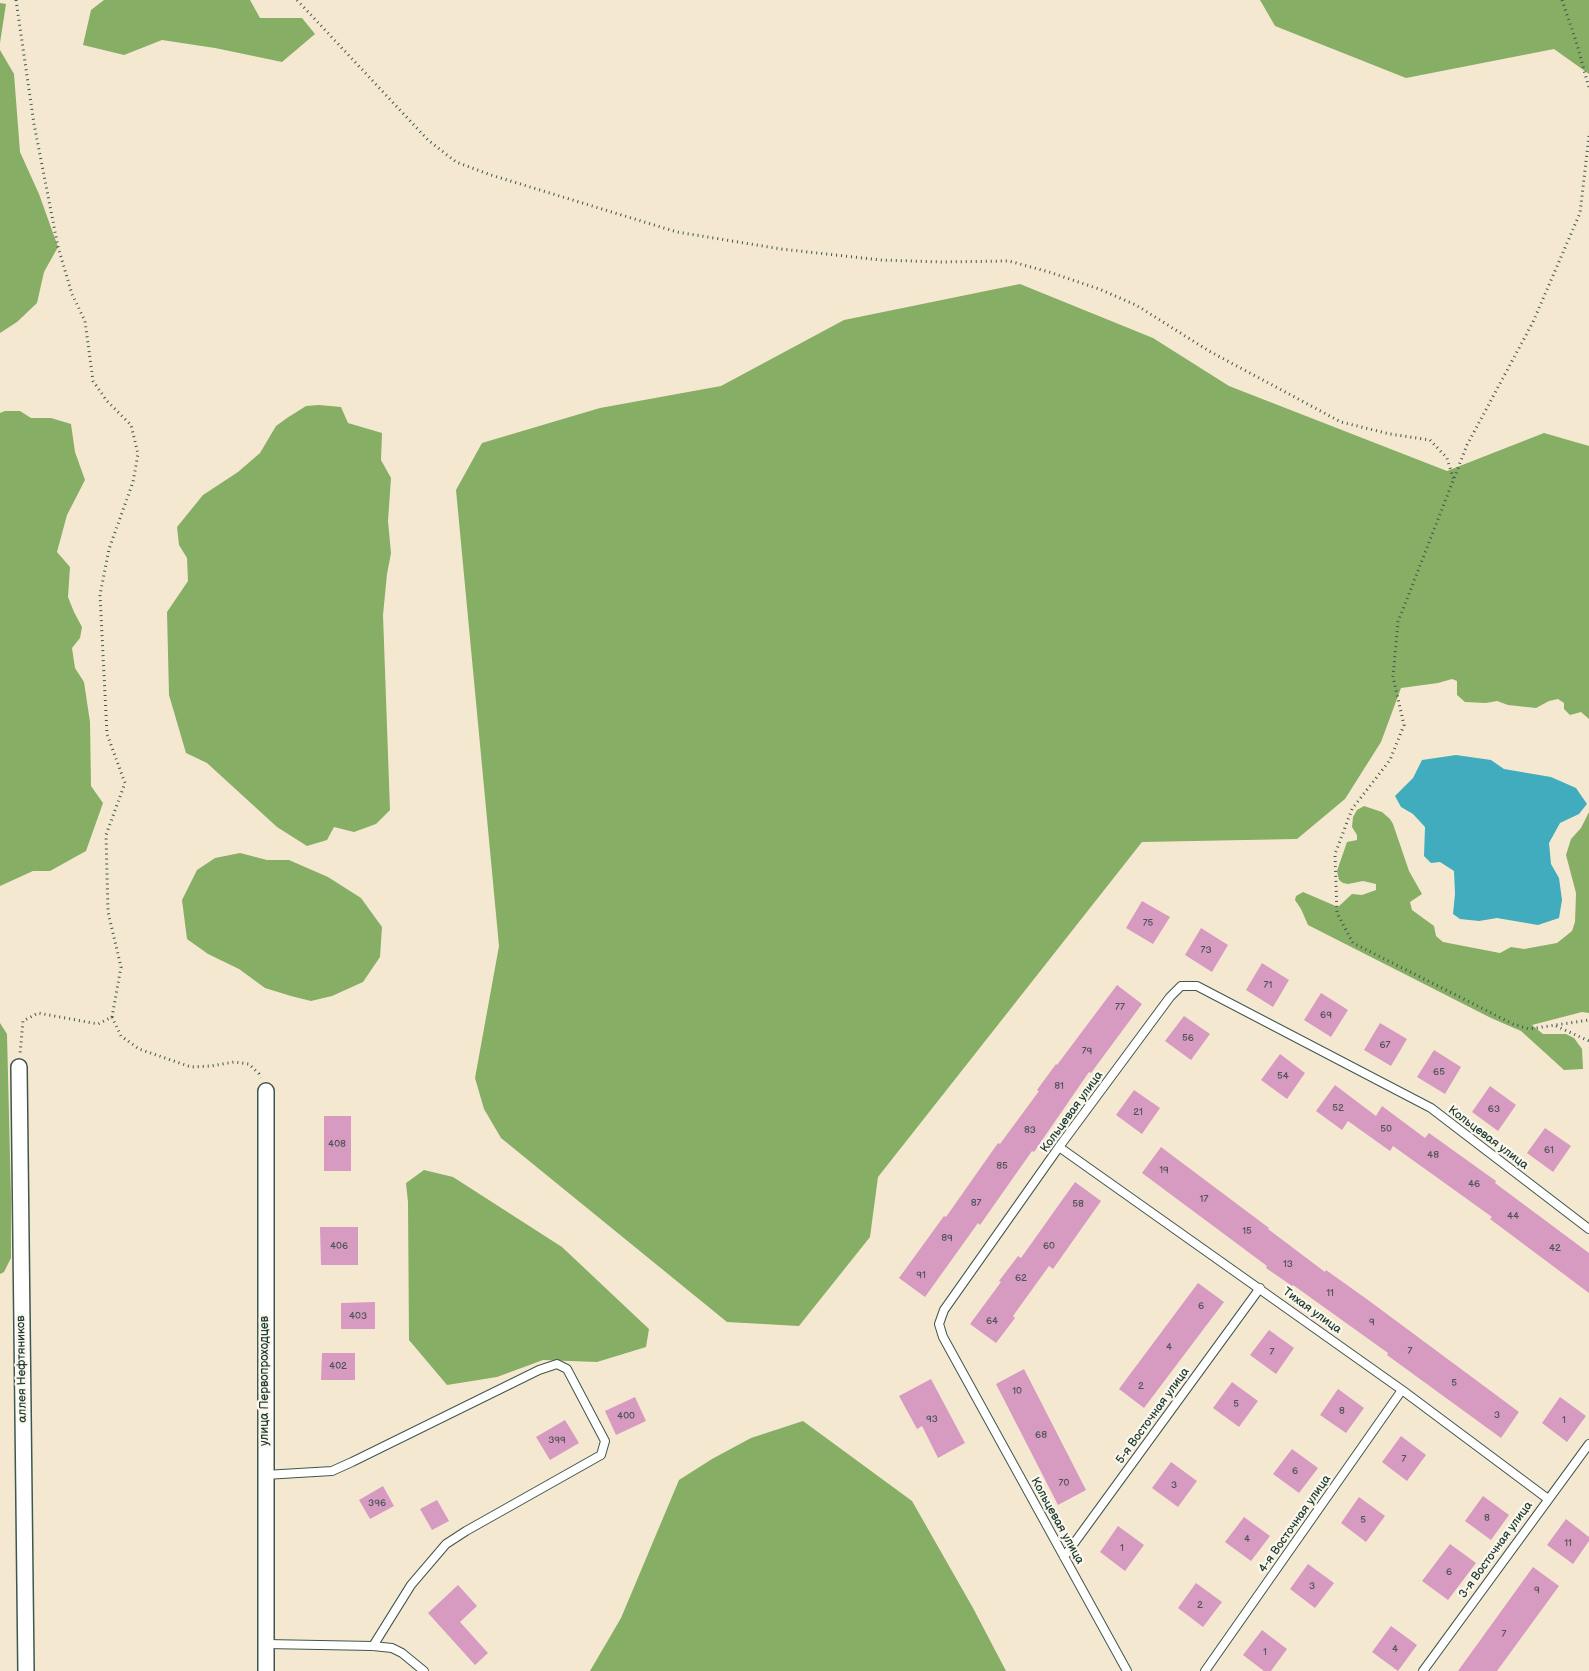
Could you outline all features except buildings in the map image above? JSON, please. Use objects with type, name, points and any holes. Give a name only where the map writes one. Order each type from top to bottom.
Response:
[{"type":"street","name":"аллея Нефтяников","points":[[19,1067],[26,1671]]},
{"type":"street","name":"улица Первопроходцев","points":[[266,1091],[266,1671]]},
{"type":"lane","name":"Кольцевая улица","points":[[1127,1671],[942,1336],[939,1324],[944,1310],[1059,1147],[1170,997],[1181,986],[1197,986],[1432,1108],[1589,1229]]},
{"type":"lane","name":"Тихая улица","points":[[1059,1147],[1402,1390],[1548,1499]]},
{"type":"lane","name":"5-я Восточная улица","points":[[1064,1557],[1260,1288]]},
{"type":"lane","points":[[265,1475],[332,1471],[539,1370],[557,1364],[567,1368],[605,1441],[601,1456],[446,1544],[411,1585],[373,1646]]},
{"type":"lane","name":"4-я Восточная улица","points":[[1205,1671],[1402,1390]]},
{"type":"lane","name":"3-я Восточная улица","points":[[1423,1671],[1589,1444]]},
{"type":"lane","points":[[266,1644],[392,1648],[424,1671]]},
{"type":"path","points":[[16,0],[34,124],[58,247],[72,294],[85,321],[93,381],[107,401],[131,425],[138,454],[133,482],[108,549],[100,595],[106,734],[125,783],[106,835],[108,912],[121,967],[112,1017],[121,1036],[139,1049],[191,1066],[211,1066],[234,1062],[249,1064],[258,1074],[266,1091]]},
{"type":"path","points":[[297,0],[428,140],[456,162],[491,175],[677,232],[781,249],[880,260],[941,262],[1009,261],[1049,272],[1099,289],[1136,305],[1209,351],[1341,422],[1390,434],[1430,440],[1447,458],[1454,481]]},
{"type":"path","points":[[1562,0],[1589,88]]},
{"type":"path","points":[[1589,136],[1580,213],[1533,322],[1468,446],[1398,622],[1393,677],[1404,725],[1390,760],[1352,809],[1336,854],[1337,913],[1353,943],[1513,1024],[1530,1029],[1589,1020]]},
{"type":"path","points":[[19,1067],[24,1021],[38,1013],[98,1024],[112,1017]]},
{"type":"path","points":[[1555,1026],[1589,1041]]},
{"type":"green space","points":[[104,0],[250,0],[260,18],[302,18],[315,34],[282,62],[215,48],[162,40],[124,55],[83,45],[91,10]]},
{"type":"green space","points":[[1260,0],[1589,0],[1589,74],[1554,49],[1406,78],[1275,26]]},
{"type":"green space","points":[[0,3],[6,4],[0,43]]},
{"type":"green space","points":[[0,50],[14,74],[20,152],[39,194],[58,247],[44,272],[37,303],[17,322],[0,333]]},
{"type":"green space","points":[[1020,284],[1153,338],[1229,386],[1447,471],[1544,433],[1589,446],[1589,719],[1581,712],[1570,715],[1564,709],[1564,703],[1558,699],[1549,701],[1536,708],[1508,705],[1497,701],[1486,703],[1465,702],[1457,695],[1457,681],[1452,679],[1438,683],[1401,688],[1381,742],[1345,799],[1297,839],[1142,842],[878,1177],[870,1237],[799,1326],[727,1322],[501,1138],[484,1109],[475,1078],[499,946],[456,490],[482,443],[600,408],[721,386],[844,320]]},
{"type":"green space","points":[[306,406],[341,407],[348,423],[382,433],[381,460],[391,478],[388,521],[391,553],[383,615],[390,810],[376,824],[354,832],[334,827],[327,840],[307,846],[277,827],[207,763],[186,753],[169,695],[167,612],[188,581],[187,558],[179,545],[177,527],[203,495],[238,472],[260,453],[276,426]]},
{"type":"green space","points":[[20,411],[31,418],[51,418],[71,424],[75,452],[85,480],[67,515],[57,552],[70,567],[68,597],[82,627],[80,638],[72,648],[75,668],[84,682],[90,722],[91,786],[103,803],[86,851],[50,871],[33,871],[0,886],[0,413]]},
{"type":"green space","points":[[1364,806],[1382,812],[1393,824],[1409,871],[1422,894],[1410,902],[1412,910],[1434,926],[1436,936],[1443,942],[1500,953],[1511,947],[1524,949],[1557,943],[1572,931],[1575,922],[1576,893],[1566,855],[1571,839],[1581,828],[1589,812],[1589,1013],[1582,1012],[1532,1025],[1543,1034],[1566,1034],[1574,1038],[1582,1049],[1583,1069],[1564,1070],[1521,1031],[1491,1018],[1308,925],[1295,900],[1296,896],[1303,892],[1338,907],[1352,894],[1362,895],[1376,890],[1376,884],[1363,881],[1343,883],[1339,880],[1337,871],[1347,842],[1357,840],[1357,835],[1352,827],[1353,817],[1357,810]]},
{"type":"green space","points":[[240,853],[267,860],[289,860],[328,877],[361,898],[382,927],[380,957],[363,982],[332,996],[311,1001],[265,988],[239,969],[208,954],[187,939],[182,900],[197,870],[215,858]]},
{"type":"green space","points":[[0,1023],[7,1034],[11,1258],[4,1272],[0,1274]]},
{"type":"green space","points":[[424,1170],[453,1177],[562,1247],[649,1329],[646,1347],[597,1362],[543,1360],[497,1377],[447,1385],[409,1340],[408,1202],[406,1183]]},
{"type":"green space","points":[[803,1421],[912,1501],[973,1608],[1006,1671],[590,1671],[621,1618],[679,1480],[712,1459],[751,1438]]},
{"type":"water","points":[[1456,755],[1491,760],[1504,769],[1551,777],[1576,788],[1587,804],[1579,814],[1560,823],[1549,843],[1551,864],[1559,878],[1562,900],[1559,918],[1538,925],[1497,918],[1479,921],[1460,919],[1453,914],[1455,894],[1454,871],[1440,862],[1431,863],[1424,856],[1425,827],[1413,814],[1401,807],[1395,796],[1413,778],[1422,760]]}]
